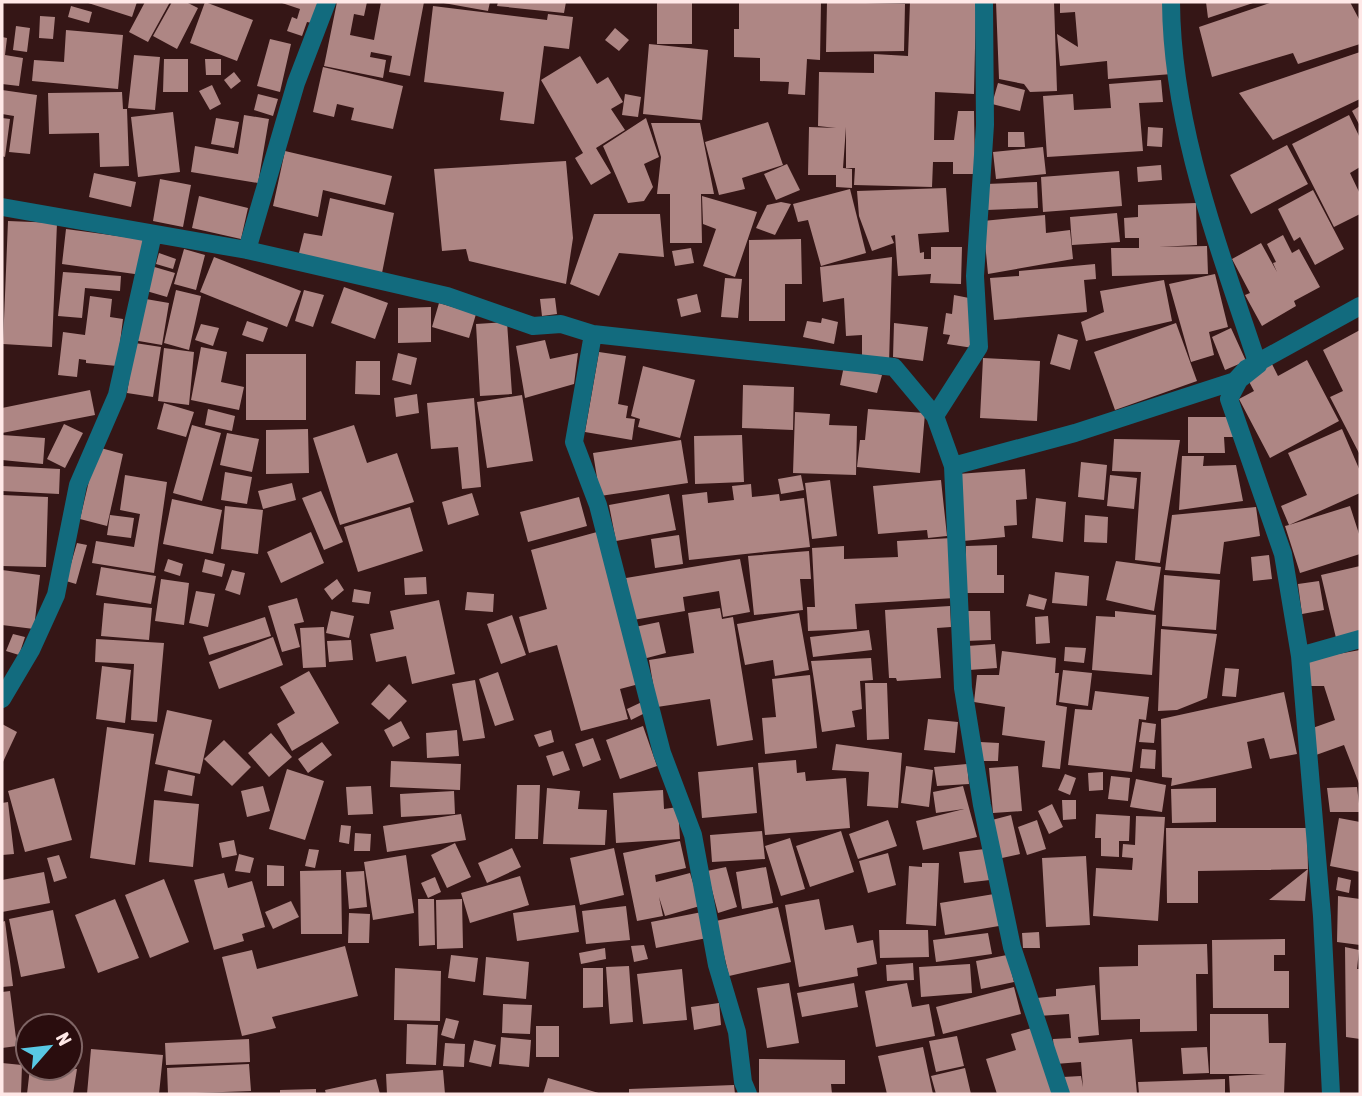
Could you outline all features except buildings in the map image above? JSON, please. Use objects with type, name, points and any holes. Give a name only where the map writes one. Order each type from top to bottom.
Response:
[{"type":"street","points":[[247,250],[296,83],[327,2]]},
{"type":"street","points":[[935,416],[979,347],[975,276],[985,125],[984,2]]},
{"type":"street","points":[[1171,2],[1172,41],[1192,161],[1258,365]]},
{"type":"street","points":[[2,207],[247,250],[447,296],[533,326],[561,324],[593,334],[894,367],[935,416],[953,466],[963,688],[982,805],[1012,947],[1061,1094]]},
{"type":"street","points":[[2,699],[31,650],[56,595],[78,485],[117,396],[153,234]]},
{"type":"street","points":[[1331,1094],[1322,916],[1300,656],[1283,554],[1229,399],[1239,380],[1258,365],[1360,306]]},
{"type":"street","points":[[593,334],[574,442],[598,505],[662,753],[693,835],[717,965],[737,1031],[743,1082],[748,1094]]},
{"type":"street","points":[[953,466],[1076,433],[1204,392],[1235,380],[1246,369],[1258,365]]},
{"type":"street","points":[[1300,656],[1360,639]]}]
